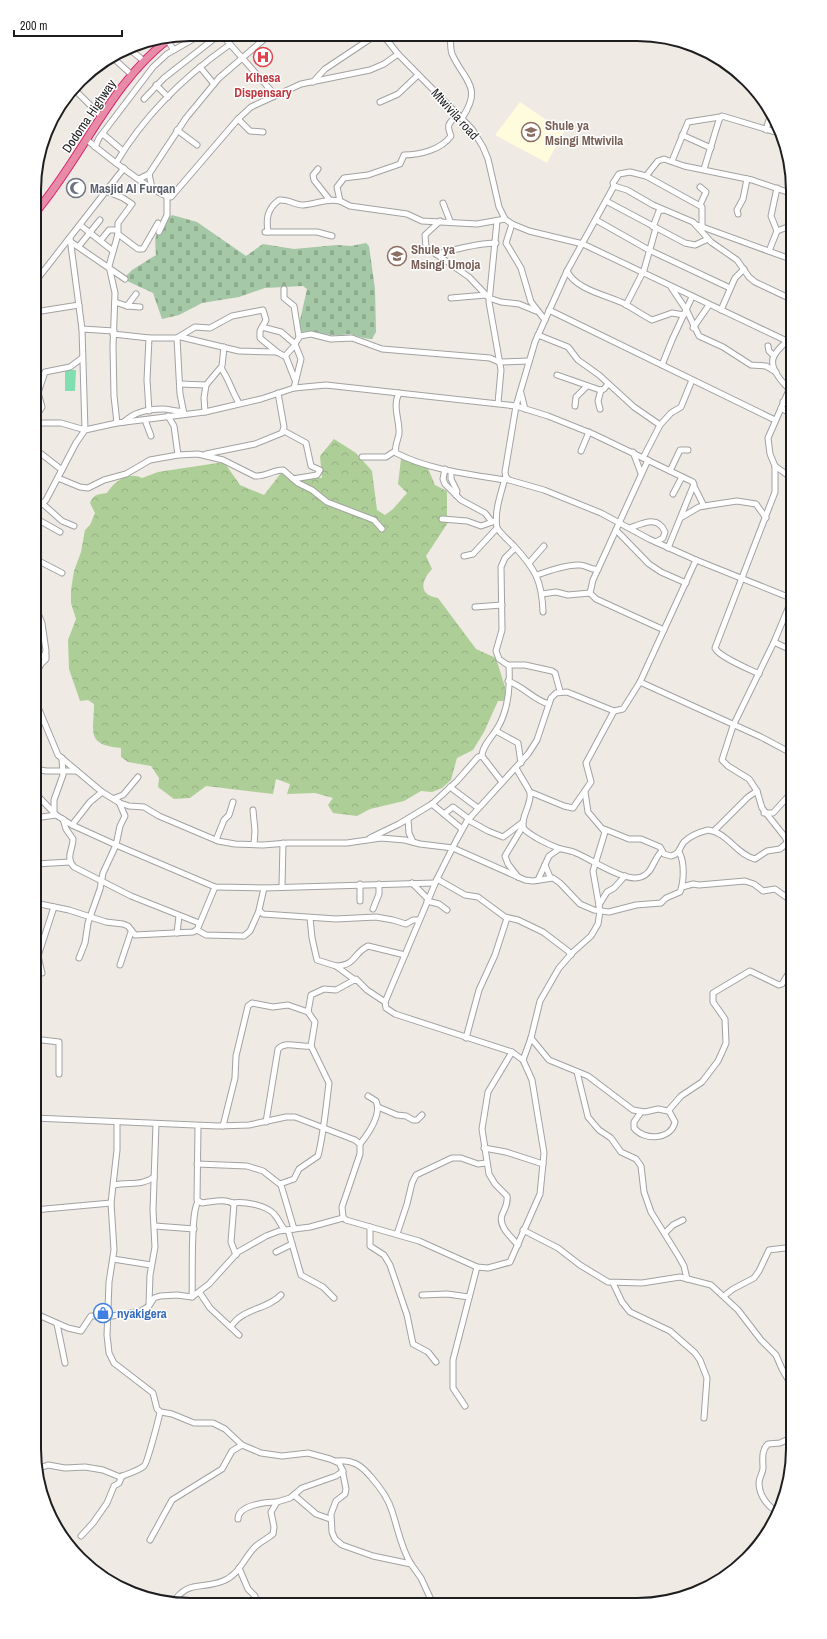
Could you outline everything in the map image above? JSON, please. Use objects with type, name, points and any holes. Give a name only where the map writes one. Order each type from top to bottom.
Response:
[{"type":"highway","name":"Dodoma Highway","points":[[41,206],[55,188],[102,117],[155,45]]},
{"type":"street","points":[[95,147],[153,67],[174,50],[190,41]]},
{"type":"street","points":[[144,99],[156,86],[211,41]]},
{"type":"street","points":[[226,41],[275,95]]},
{"type":"street","points":[[139,180],[150,174],[177,130],[214,84],[262,41]]},
{"type":"street","points":[[313,82],[325,69],[367,41]]},
{"type":"street","name":"Mtwivila road","points":[[388,41],[398,54],[472,130],[483,147],[488,159],[499,207],[505,219]]},
{"type":"street","points":[[340,201],[337,187],[344,178],[374,173],[400,164],[404,155],[417,154],[443,144],[451,136],[447,126],[460,116],[471,102],[472,94],[468,82],[452,54],[451,41]]},
{"type":"street","points":[[168,43],[174,50]]},
{"type":"street","points":[[116,163],[123,152],[168,97],[200,67],[229,45]]},
{"type":"street","points":[[133,52],[144,61]]},
{"type":"street","points":[[87,140],[139,180],[167,198],[174,196],[238,119],[251,107],[301,84],[370,70],[384,64],[398,54]]},
{"type":"street","points":[[116,61],[132,75]]},
{"type":"street","points":[[200,67],[214,84]]},
{"type":"street","points":[[380,102],[398,94],[418,75]]},
{"type":"street","points":[[156,86],[168,97]]},
{"type":"street","points":[[78,93],[102,117]]},
{"type":"street","points":[[704,169],[720,117]]},
{"type":"street","points":[[672,161],[682,134],[690,122],[728,117],[775,132]]},
{"type":"street","points":[[238,119],[250,131],[264,132]]},
{"type":"street","points":[[766,130],[769,120]]},
{"type":"street","points":[[177,130],[196,145]]},
{"type":"street","points":[[103,134],[123,152]]},
{"type":"street","points":[[682,134],[711,148]]},
{"type":"street","points":[[646,176],[658,161],[664,159],[684,166],[747,179],[786,191]]},
{"type":"street","points":[[41,275],[70,240],[80,224],[124,168]]},
{"type":"street","points":[[318,169],[314,175],[314,180],[329,199]]},
{"type":"street","points":[[494,522],[505,478],[516,406],[538,334],[567,271],[614,186],[613,183],[616,177],[625,172],[646,176],[669,190],[700,205],[703,208],[702,226]]},
{"type":"street","points":[[150,174],[152,188]]},
{"type":"street","points":[[738,214],[737,210],[743,200],[747,179]]},
{"type":"street","points":[[614,186],[627,190],[663,210],[696,224],[786,257]]},
{"type":"street","points":[[700,187],[706,192],[700,205]]},
{"type":"street","points":[[769,251],[777,231],[770,216],[777,188]]},
{"type":"street","points":[[106,190],[131,203],[131,206],[118,223],[109,266],[115,293],[113,333],[114,396],[117,424]]},
{"type":"street","points":[[159,232],[167,215],[167,198]]},
{"type":"street","points":[[332,236],[317,232],[267,232],[266,222],[269,211],[279,200],[289,200],[302,205],[329,199],[340,201],[350,206],[407,214],[422,221],[450,221],[477,224],[497,223],[505,219],[512,224],[529,231],[583,244],[642,274],[786,341]]},
{"type":"street","points":[[606,201],[654,227],[692,245],[708,239]]},
{"type":"street","points":[[443,203],[450,221]]},
{"type":"street","points":[[626,304],[642,274],[659,211],[663,210]]},
{"type":"street","points":[[79,246],[100,220]]},
{"type":"street","points":[[596,220],[649,250],[730,288]]},
{"type":"street","points":[[440,221],[425,236],[425,246],[469,277],[487,297]]},
{"type":"street","points":[[101,240],[109,230],[117,232],[138,249],[143,249],[158,223]]},
{"type":"street","points":[[497,223],[521,268],[531,302],[536,311],[544,320]]},
{"type":"street","points":[[497,223],[496,243],[487,297],[501,374],[498,403]]},
{"type":"street","points":[[80,224],[113,251]]},
{"type":"street","points":[[506,240],[512,224]]},
{"type":"street","points":[[696,224],[708,239],[737,260],[755,282],[786,297]]},
{"type":"street","points":[[777,231],[786,228]]},
{"type":"street","points":[[70,240],[109,266],[125,279]]},
{"type":"street","points":[[70,240],[82,329],[85,430],[76,443],[43,504],[62,521],[74,526]]},
{"type":"street","points":[[436,254],[461,250],[477,244],[496,243]]},
{"type":"street","points":[[721,310],[730,288],[739,273],[744,269]]},
{"type":"street","points":[[567,271],[573,280],[626,304],[652,320],[672,313],[686,313],[700,317]]},
{"type":"street","points":[[671,287],[693,328],[703,339],[723,347],[751,365],[766,366],[776,372],[786,385]]},
{"type":"street","points":[[284,289],[284,298],[294,306],[299,337],[295,345],[285,356]]},
{"type":"street","points":[[128,306],[136,294]]},
{"type":"street","points":[[451,298],[487,297],[501,302],[519,304],[536,311]]},
{"type":"street","points":[[662,365],[692,297]]},
{"type":"street","points":[[115,302],[128,306],[140,307]]},
{"type":"street","points":[[41,311],[79,305]]},
{"type":"street","points":[[693,328],[709,305]]},
{"type":"street","points":[[183,413],[180,384],[179,338],[185,332],[195,327],[210,328],[232,316],[261,310],[265,312],[266,320],[260,331],[261,339],[277,352],[285,356],[295,380]]},
{"type":"street","points":[[549,310],[623,348],[662,365],[775,420]]},
{"type":"street","points":[[262,327],[281,332],[295,345],[301,359],[294,388]]},
{"type":"street","points":[[82,329],[149,338],[179,338],[239,351],[277,352]]},
{"type":"street","points":[[299,337],[308,334],[333,339],[349,338],[382,349],[490,358],[499,362],[529,361]]},
{"type":"street","points":[[538,334],[567,346],[578,360],[634,407],[660,425]]},
{"type":"street","points":[[148,411],[147,380],[149,338]]},
{"type":"street","points":[[774,356],[786,342]]},
{"type":"street","points":[[768,346],[769,351],[774,356],[776,372]]},
{"type":"street","points":[[205,412],[204,398],[206,385],[221,368],[224,347]]},
{"type":"street","points":[[41,383],[45,372],[70,367],[82,358]]},
{"type":"street","points":[[221,368],[239,403]]},
{"type":"street","points":[[556,375],[601,390]]},
{"type":"street","points":[[590,593],[598,569],[641,473],[660,425],[671,413],[680,408],[692,380]]},
{"type":"street","points":[[180,384],[206,385]]},
{"type":"street","points":[[600,409],[598,401],[601,390],[608,384]]},
{"type":"street","points":[[41,424],[61,423],[85,430],[183,413],[205,412],[294,388],[326,385],[498,403],[516,406],[548,416],[633,452],[693,482],[704,506]]},
{"type":"street","points":[[575,406],[576,398],[587,386]]},
{"type":"street","points":[[520,392],[525,409]]},
{"type":"street","points":[[278,393],[284,431]]},
{"type":"street","points":[[362,457],[386,457],[395,451],[399,426],[395,405],[399,393]]},
{"type":"street","points":[[759,674],[722,656],[716,652],[714,648],[775,492],[775,466],[770,454],[768,438],[786,396]]},
{"type":"street","points":[[781,408],[786,411]]},
{"type":"street","points":[[124,423],[132,416],[148,411],[165,409],[183,413]]},
{"type":"street","points":[[168,416],[174,426],[178,455]]},
{"type":"street","points":[[145,420],[151,436]]},
{"type":"street","points":[[58,478],[80,487],[88,488],[104,480],[126,474],[150,460],[178,455],[202,454],[263,442],[284,431]]},
{"type":"street","points":[[284,431],[306,443],[311,466],[320,471],[317,475],[293,479]]},
{"type":"street","points":[[581,451],[588,432]]},
{"type":"street","points":[[670,471],[680,450],[688,450]]},
{"type":"street","points":[[395,451],[418,462],[451,471],[505,478],[544,490],[619,522],[668,548],[786,597]]},
{"type":"street","points":[[633,452],[641,473]]},
{"type":"street","points":[[41,454],[62,470]]},
{"type":"street","points":[[202,454],[222,460],[255,476],[281,470],[332,504],[346,508],[374,520],[382,529]]},
{"type":"street","points":[[775,466],[786,474]]},
{"type":"street","points":[[445,469],[444,482],[461,500],[485,513],[529,563],[537,575],[542,594],[543,612]]},
{"type":"street","points":[[451,471],[451,478],[457,491],[456,495]]},
{"type":"street","points":[[673,494],[682,477]]},
{"type":"street","points":[[668,548],[682,518],[694,486]]},
{"type":"street","points":[[682,518],[699,507],[737,501],[754,503],[766,518]]},
{"type":"street","points":[[442,519],[467,521],[481,526],[494,522]]},
{"type":"street","points":[[41,521],[60,532]]},
{"type":"street","points":[[630,528],[648,521],[656,522],[662,526],[665,532],[663,538],[656,542]]},
{"type":"street","points":[[464,556],[474,553],[497,528]]},
{"type":"street","points":[[616,530],[649,564],[661,572],[686,583]]},
{"type":"street","points":[[529,563],[544,546]]},
{"type":"street","points":[[516,548],[505,558],[501,567],[502,630],[496,651],[499,659],[508,665],[525,664],[552,671],[555,673],[560,691]]},
{"type":"street","points":[[41,1316],[80,1332],[83,1330],[90,1316],[108,1317],[142,1311],[157,1297],[177,1295],[192,1297],[200,1293],[236,1255],[266,1236],[286,1230],[343,1218],[419,1241],[477,1267],[488,1268],[507,1264],[512,1259],[523,1230],[540,1194],[543,1164],[542,1138],[535,1096],[523,1060],[512,1052],[395,1014],[386,1008],[385,1002],[436,881],[462,829],[478,808],[516,768],[537,740],[551,698],[560,691],[567,692],[614,711],[623,709],[640,682],[696,560]]},
{"type":"street","points":[[41,561],[62,573]]},
{"type":"street","points":[[537,575],[575,565],[585,566],[592,570],[598,569]]},
{"type":"street","points":[[542,594],[556,592],[568,595],[590,593]]},
{"type":"street","points":[[590,593],[596,599],[664,630]]},
{"type":"street","points":[[475,607],[502,605]]},
{"type":"street","points":[[786,613],[759,674],[733,726],[722,760],[728,766],[746,776],[757,791],[764,813],[774,822],[786,839]]},
{"type":"street","points":[[41,621],[46,654],[46,659],[41,664]]},
{"type":"street","points":[[774,642],[786,648]]},
{"type":"street","points":[[41,655],[46,654]]},
{"type":"street","points":[[502,782],[482,756],[483,750],[506,712],[508,665]]},
{"type":"street","points":[[508,681],[521,686],[537,699],[549,704]]},
{"type":"street","points":[[640,682],[786,751]]},
{"type":"street","points":[[530,792],[564,806],[573,808],[585,792],[590,782],[586,763],[614,711]]},
{"type":"street","points":[[41,716],[52,744],[62,758],[102,792],[130,806],[144,807],[159,816],[216,840],[235,844],[347,844],[381,838],[453,848],[529,881],[550,877]]},
{"type":"street","points":[[496,730],[518,743],[521,762]]},
{"type":"street","points":[[366,840],[408,819],[432,804],[478,757],[482,756]]},
{"type":"street","points":[[55,814],[54,800],[63,770],[62,758]]},
{"type":"street","points":[[516,768],[530,792],[531,799],[523,824],[505,856],[508,864],[519,877]]},
{"type":"street","points":[[41,770],[78,771]]},
{"type":"street","points":[[117,800],[138,777]]},
{"type":"street","points":[[450,787],[478,808]]},
{"type":"street","points":[[714,831],[748,797],[757,791]]},
{"type":"street","points":[[72,825],[90,802],[102,792]]},
{"type":"street","points":[[585,792],[587,808],[590,814],[604,829],[630,839],[641,840],[660,847],[662,851],[671,856],[679,852],[683,844],[690,838],[704,831],[714,831],[755,859],[767,851],[780,849],[786,844]]},
{"type":"street","points":[[41,799],[55,814],[72,825],[116,846],[215,887],[264,888],[282,886],[412,883],[436,881],[465,895],[478,897],[493,910],[507,918],[518,920],[543,932],[571,954]]},
{"type":"street","points":[[764,813],[773,813],[786,799]]},
{"type":"street","points":[[79,958],[85,943],[90,916],[106,865],[116,846],[120,826],[125,816],[117,800]]},
{"type":"street","points":[[216,840],[224,820],[230,812],[233,802]]},
{"type":"street","points":[[577,803],[587,808]]},
{"type":"street","points":[[432,804],[462,829]]},
{"type":"street","points":[[444,814],[453,807],[488,831],[503,837],[523,824]]},
{"type":"street","points":[[253,810],[255,831],[254,844]]},
{"type":"street","points":[[41,817],[55,814]]},
{"type":"street","points":[[63,819],[66,829],[73,839],[69,857],[70,862],[77,869],[132,896],[199,924]]},
{"type":"street","points":[[408,819],[412,842]]},
{"type":"street","points":[[523,824],[527,831],[559,849],[576,853],[625,876],[640,878],[647,874],[662,851]]},
{"type":"street","points":[[523,1060],[531,1038],[540,1001],[559,968],[571,954],[593,934],[600,911],[593,876],[595,862],[604,839],[604,829]]},
{"type":"street","points":[[282,886],[283,843]]},
{"type":"street","points":[[538,880],[551,854],[559,849]]},
{"type":"street","points":[[679,852],[682,861],[682,888]]},
{"type":"street","points":[[41,864],[70,862]]},
{"type":"street","points":[[545,865],[550,877],[560,883],[580,904],[600,911],[611,912],[628,909],[633,906],[661,903],[666,898],[680,892],[682,888],[692,884],[704,885],[745,881],[754,884],[763,891],[775,889],[786,897]]},
{"type":"street","points":[[599,905],[607,892],[614,888],[625,876]]},
{"type":"street","points":[[412,883],[428,900],[439,904],[447,910]]},
{"type":"street","points":[[360,884],[360,901]]},
{"type":"street","points":[[374,909],[379,894],[379,884]]},
{"type":"street","points":[[41,904],[90,916],[106,922],[126,925],[135,935],[194,932],[197,930],[215,887]]},
{"type":"street","points":[[197,930],[206,935],[240,937],[248,932],[259,911],[264,888]]},
{"type":"street","points":[[41,947],[54,907]]},
{"type":"street","points":[[259,911],[263,914],[310,918],[376,917],[406,924],[414,920],[419,920]]},
{"type":"street","points":[[177,933],[179,916]]},
{"type":"street","points":[[310,918],[312,938],[317,960],[336,966],[347,966],[351,963],[358,952],[368,946],[405,955]]},
{"type":"street","points":[[466,1038],[479,990],[495,954],[507,918]]},
{"type":"street","points":[[120,964],[131,932]]},
{"type":"street","points":[[336,966],[355,980],[358,980],[367,990],[385,1002]]},
{"type":"street","points":[[41,969],[42,973]]},
{"type":"street","points":[[668,1111],[681,1096],[702,1082],[718,1061],[726,1043],[725,1019],[713,1002],[713,993],[750,971],[779,985],[782,984],[786,977]]},
{"type":"street","points":[[308,1012],[310,997],[313,993],[324,989],[336,990],[355,980]]},
{"type":"street","points":[[223,1126],[235,1078],[236,1056],[248,1006],[252,1004],[273,1007],[288,1005],[308,1012],[315,1020],[311,1046],[329,1083],[324,1128],[318,1156],[299,1169],[294,1179],[280,1184]]},
{"type":"street","points":[[531,1038],[549,1060],[596,1081],[634,1110],[641,1112],[658,1109],[668,1111],[675,1122],[668,1133],[652,1137],[643,1136],[634,1128],[634,1122],[641,1112]]},
{"type":"street","points":[[41,1040],[59,1042],[59,1074]]},
{"type":"street","points":[[266,1122],[278,1049],[286,1045],[303,1047],[311,1046]]},
{"type":"street","points":[[512,1052],[488,1092],[482,1122],[482,1141],[490,1177],[507,1196],[507,1204],[502,1215],[502,1222],[505,1229],[518,1245]]},
{"type":"street","points":[[577,1072],[582,1085],[587,1114],[597,1128],[611,1138],[623,1154],[638,1162],[642,1170],[644,1192],[651,1212],[684,1266],[687,1279]]},
{"type":"street","points":[[343,1218],[342,1207],[360,1154],[360,1144],[368,1133],[377,1112],[378,1107],[376,1101],[368,1096]]},
{"type":"street","points":[[378,1107],[397,1115],[406,1116],[413,1120],[417,1120],[422,1116]]},
{"type":"street","points":[[41,1118],[223,1126],[249,1125],[290,1117],[324,1128],[355,1140],[360,1144]]},
{"type":"street","points":[[42,1467],[48,1465],[65,1468],[85,1467],[103,1470],[122,1476],[146,1465],[159,1424],[160,1412],[157,1409],[153,1393],[119,1368],[110,1358],[108,1346],[109,1282],[114,1241],[111,1203],[117,1150],[117,1122]]},
{"type":"street","points":[[149,1306],[151,1265],[155,1247],[153,1210],[156,1124]]},
{"type":"street","points":[[192,1297],[194,1229],[196,1206],[198,1202],[198,1126]]},
{"type":"street","points":[[484,1148],[506,1152],[543,1164]]},
{"type":"street","points":[[396,1234],[407,1204],[412,1183],[416,1175],[452,1158],[461,1158],[478,1164],[486,1163]]},
{"type":"street","points":[[197,1164],[254,1167],[280,1184],[294,1229]]},
{"type":"street","points":[[114,1185],[124,1182],[142,1183],[154,1176]]},
{"type":"street","points":[[198,1202],[220,1201],[248,1204],[270,1211],[276,1216],[286,1230],[292,1244],[301,1275],[323,1288],[334,1298]]},
{"type":"street","points":[[41,1209],[111,1203]]},
{"type":"street","points":[[232,1203],[234,1208],[231,1242],[236,1255]]},
{"type":"street","points":[[665,1233],[673,1224],[683,1220]]},
{"type":"street","points":[[155,1226],[194,1229]]},
{"type":"street","points":[[370,1226],[370,1246],[384,1255],[390,1265],[407,1315],[413,1344],[428,1352],[436,1362]]},
{"type":"street","points":[[523,1230],[558,1248],[580,1265],[608,1282],[642,1283],[676,1278],[711,1285],[724,1296],[776,1355],[786,1376]]},
{"type":"street","points":[[276,1252],[292,1244]]},
{"type":"street","points":[[724,1296],[756,1275],[769,1250],[786,1248]]},
{"type":"street","points":[[113,1259],[151,1265]]},
{"type":"street","points":[[464,1406],[453,1388],[453,1364],[477,1267]]},
{"type":"street","points":[[613,1283],[622,1302],[630,1312],[670,1331],[695,1353],[700,1360],[707,1378],[704,1418]]},
{"type":"street","points":[[200,1293],[210,1308],[239,1335]]},
{"type":"street","points":[[422,1295],[447,1294],[469,1297]]},
{"type":"street","points":[[231,1327],[236,1320],[244,1314],[273,1302],[281,1295]]},
{"type":"street","points":[[57,1324],[65,1363]]},
{"type":"street","points":[[160,1412],[172,1414],[194,1423],[213,1423],[225,1429],[242,1445],[268,1455],[282,1456],[307,1453],[336,1461],[347,1460],[356,1464],[379,1486],[390,1505],[403,1546],[411,1564],[421,1578],[430,1598]]},
{"type":"street","points":[[774,1509],[766,1502],[760,1486],[763,1471],[764,1449],[768,1444],[780,1443],[786,1440]]},
{"type":"street","points":[[150,1540],[172,1500],[221,1470],[232,1451],[242,1445]]},
{"type":"street","points":[[336,1461],[340,1464],[343,1471],[346,1491],[334,1505],[330,1519],[332,1532],[338,1542],[379,1558],[411,1564]]},
{"type":"street","points":[[238,1519],[242,1509],[257,1504],[277,1502],[294,1495],[302,1488],[336,1476],[343,1471]]},
{"type":"street","points":[[81,1536],[93,1523],[99,1512],[108,1502],[114,1486],[120,1482],[122,1476]]},
{"type":"street","points":[[294,1495],[316,1514],[330,1519]]},
{"type":"street","points":[[176,1598],[186,1589],[197,1585],[222,1582],[230,1577],[255,1547],[273,1534],[274,1527],[271,1512],[277,1502]]},
{"type":"street","points":[[239,1568],[247,1588],[255,1596],[255,1598]]},
{"type":"shaded area","points":[[520,102],[564,132],[547,163],[495,135]]},
{"type":"green space","points":[[172,215],[197,222],[246,256],[263,244],[294,249],[337,245],[351,246],[366,243],[369,246],[375,289],[376,332],[372,339],[350,334],[336,335],[302,332],[299,325],[307,289],[303,286],[265,288],[239,297],[202,303],[179,315],[162,319],[153,293],[123,279],[132,270],[156,255],[155,241],[157,232]]},
{"type":"green space","points":[[65,370],[76,370],[75,391],[65,391]]},
{"type":"green space","points":[[334,439],[356,453],[372,471],[377,510],[385,515],[393,509],[407,493],[398,484],[401,459],[427,466],[435,485],[447,491],[447,515],[449,521],[426,556],[432,569],[425,578],[423,587],[424,591],[427,594],[438,598],[476,649],[496,658],[505,687],[505,701],[498,701],[484,732],[473,750],[457,758],[451,780],[442,788],[432,792],[421,791],[404,801],[370,809],[357,816],[333,813],[328,805],[333,798],[315,793],[287,794],[290,784],[276,779],[273,794],[206,786],[190,798],[174,799],[158,787],[159,778],[151,766],[128,762],[121,757],[121,748],[102,744],[97,740],[93,729],[94,704],[88,700],[80,701],[69,669],[68,640],[76,619],[71,603],[71,590],[74,571],[81,552],[85,530],[90,525],[95,513],[90,503],[95,496],[107,493],[122,478],[137,476],[142,478],[158,472],[224,462],[240,485],[264,495],[281,473],[322,478],[320,456]]},
{"type":"place","name":"Kihesa Dispensary","points":[[263,57]]},
{"type":"place","name":"Shule ya Msingi Mtwivila","points":[[531,132]]},
{"type":"place","name":"Masjid Al Furqan","points":[[76,188]]},
{"type":"place","name":"Shule ya Msingi Umoja","points":[[397,256]]},
{"type":"place","name":"nyakigera","points":[[103,1313]]}]
